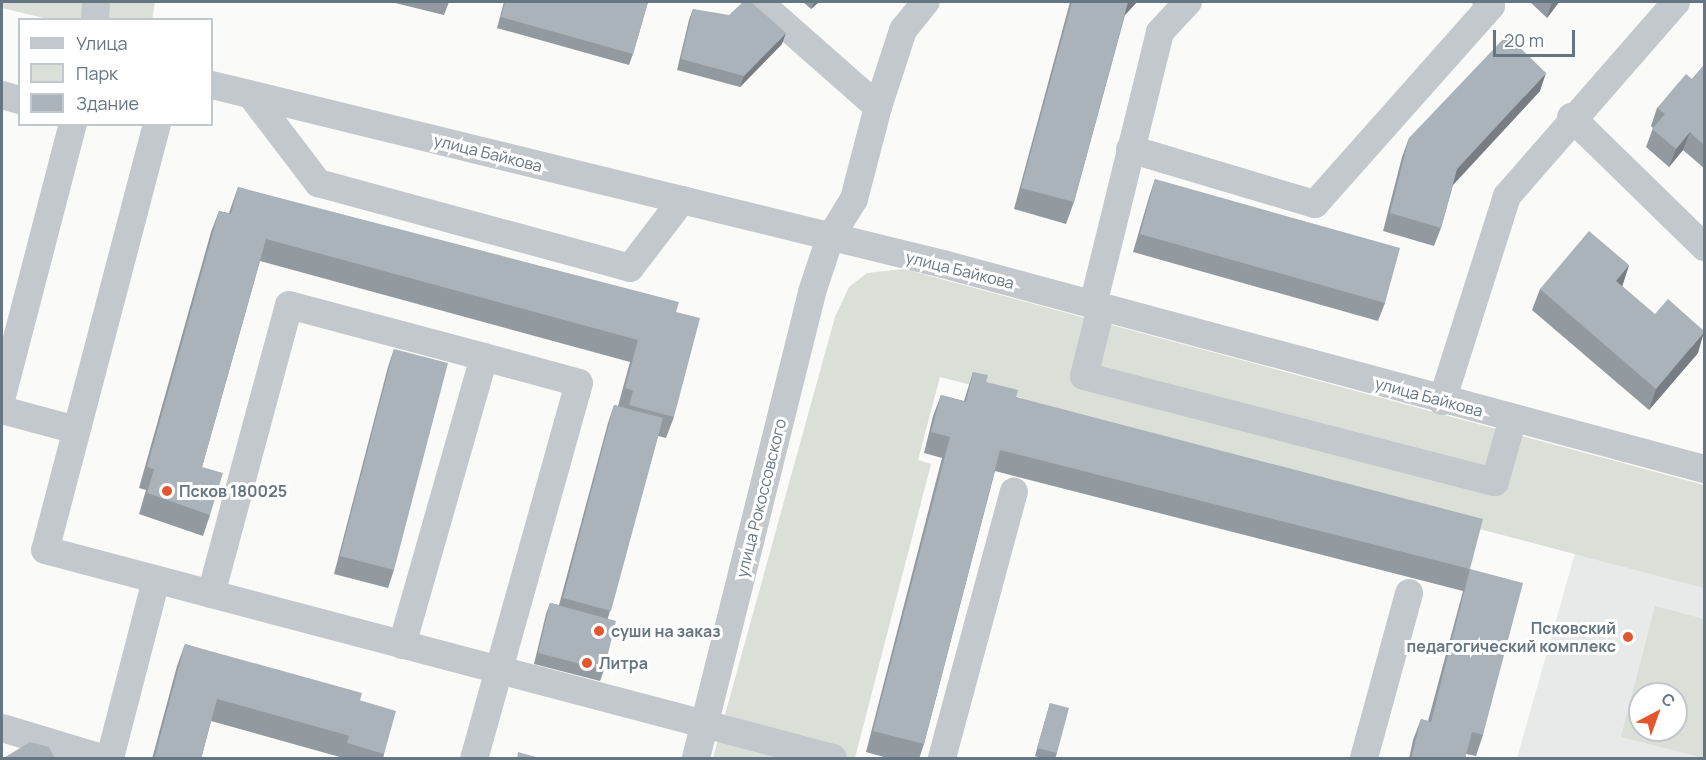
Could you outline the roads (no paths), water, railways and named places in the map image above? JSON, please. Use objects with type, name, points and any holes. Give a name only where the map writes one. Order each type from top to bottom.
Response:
[{"type":"street","points":[[95,18],[96,2]]},
{"type":"street","points":[[759,2],[878,107]]},
{"type":"street","name":"улица Рокоссовского","points":[[696,759],[812,292],[830,238],[854,199],[878,107],[903,30],[926,2]]},
{"type":"street","points":[[1188,2],[1160,32],[1130,150],[1084,376],[1495,482],[1513,418]]},
{"type":"street","points":[[1130,150],[1315,204],[1491,6],[1486,2]]},
{"type":"street","points":[[1442,401],[1507,196],[1571,117],[1676,2]]},
{"type":"street","name":"улица Байкова","points":[[213,85],[830,238],[1704,469]]},
{"type":"street","points":[[2,95],[18,99]]},
{"type":"street","points":[[251,95],[318,183],[630,268],[682,200]]},
{"type":"street","points":[[1571,117],[1704,247]]},
{"type":"street","points":[[2,396],[72,126]]},
{"type":"street","points":[[156,126],[45,550],[833,759]]},
{"type":"street","points":[[211,594],[289,305],[579,382],[474,759]]},
{"type":"street","points":[[402,645],[484,357]]},
{"type":"street","points":[[2,410],[76,430]]},
{"type":"street","points":[[942,759],[1014,492]]},
{"type":"street","points":[[110,759],[156,580]]},
{"type":"street","points":[[1364,759],[1409,593]]},
{"type":"street","points":[[2,728],[102,759]]},
{"type":"place","name":"Псков 180025","points":[[167,491]]},
{"type":"place","name":"суши на заказ","points":[[599,631]]},
{"type":"place","name":"Псковский педагогический комплекс","points":[[1628,637]]},
{"type":"place","name":"Литра","points":[[587,663]]}]
